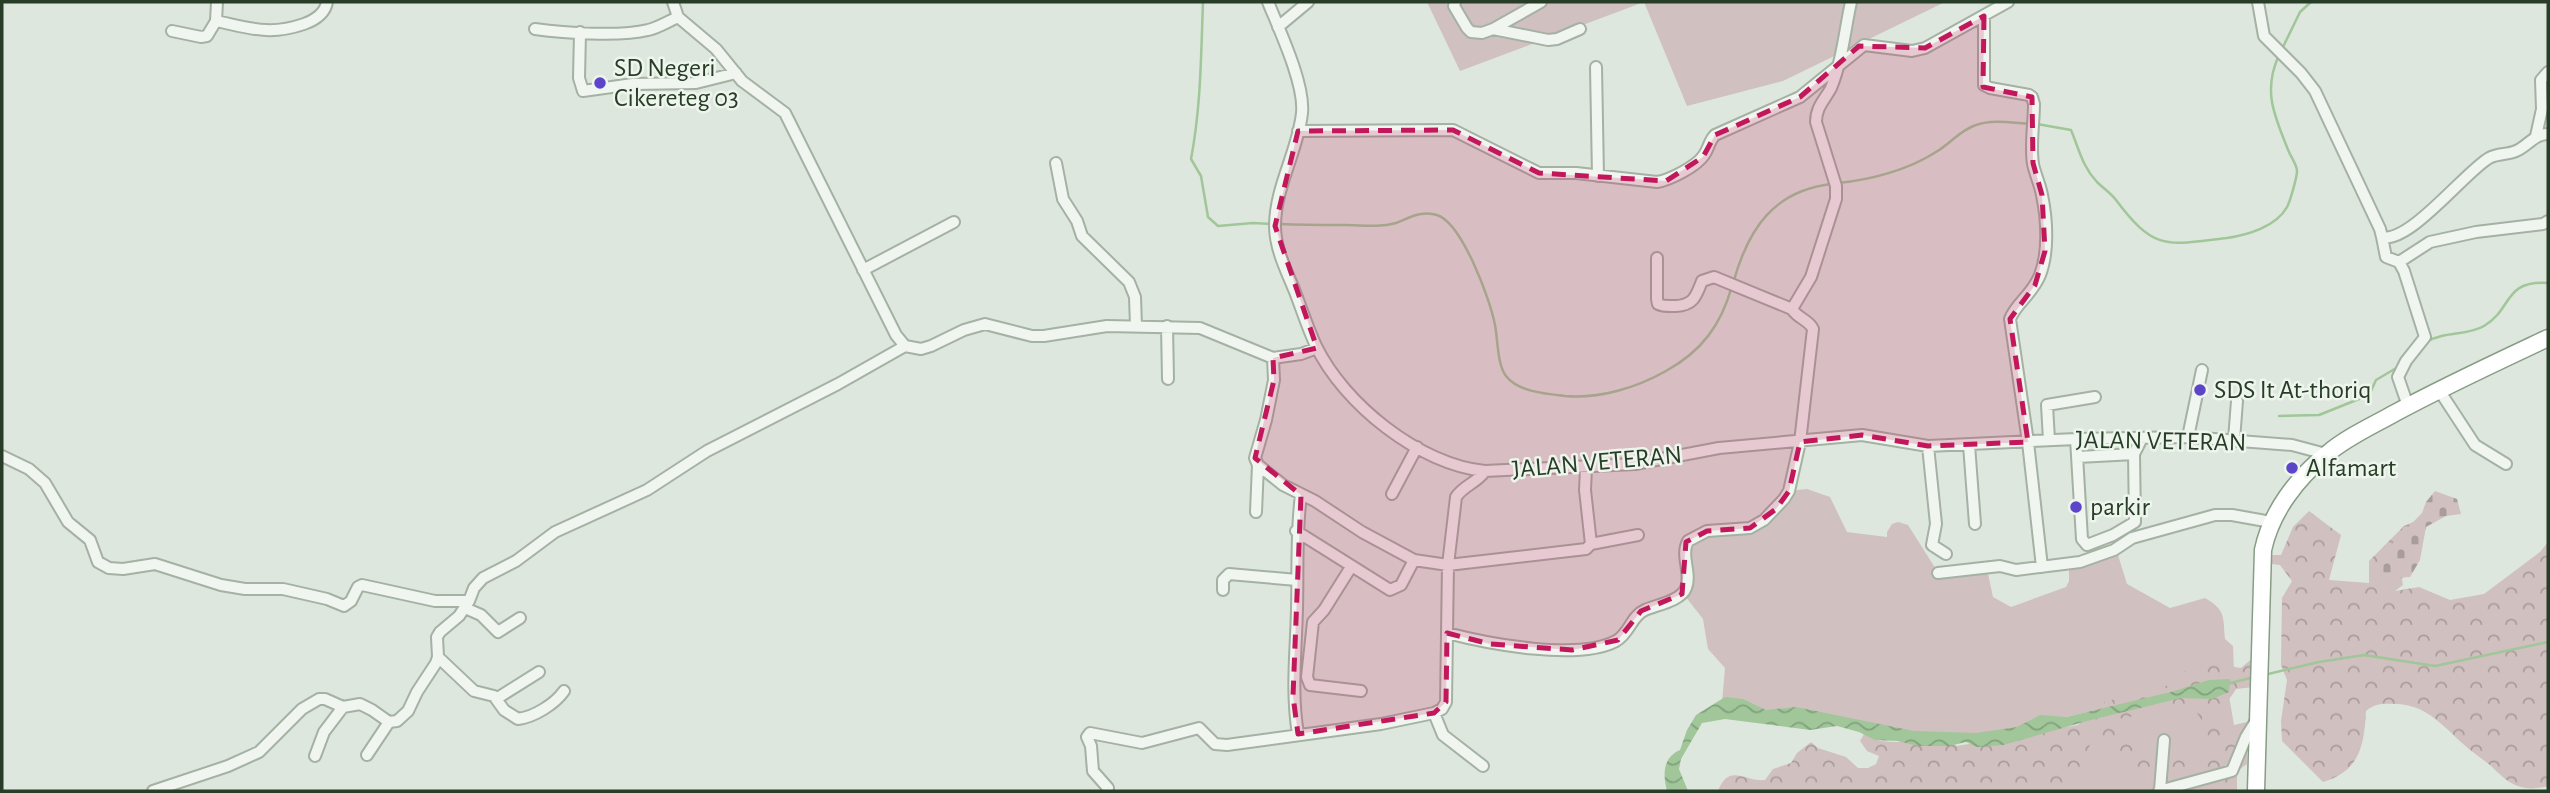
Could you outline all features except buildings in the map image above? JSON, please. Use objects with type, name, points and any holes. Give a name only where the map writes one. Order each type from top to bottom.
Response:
[{"type":"highway","points":[[2256,791],[2263,550],[2270,522],[2294,487],[2326,454],[2351,437],[2439,390],[2548,338]]},
{"type":"street","points":[[172,31],[207,36],[216,21],[217,2]]},
{"type":"street","points":[[216,21],[264,31],[279,31],[311,21],[327,7],[327,2]]},
{"type":"street","points":[[673,2],[678,17],[716,49],[747,86],[785,113],[896,335],[905,346]]},
{"type":"street","name":"JALAN VETERAN","points":[[1268,2],[1301,97],[1302,109],[1275,226],[1280,253],[1317,348],[1349,396],[1417,447],[1451,464],[1485,471],[1587,468],[1635,464],[1719,448],[1870,436],[1928,446],[2076,439],[2188,438],[2292,445],[2326,454]]},
{"type":"street","points":[[1278,27],[1308,2]]},
{"type":"street","points":[[1455,2],[1454,6],[1466,28],[1476,33],[1493,29],[1541,2]]},
{"type":"street","points":[[1792,309],[1811,277],[1836,199],[1836,186],[1816,122],[1816,113],[1830,88],[1851,2]]},
{"type":"street","points":[[1298,131],[1453,130],[1529,170],[1550,174],[1666,181],[1703,157],[1715,135],[1800,97],[1864,45],[1912,51],[1919,49],[2008,2]]},
{"type":"street","points":[[2258,2],[2264,36],[2315,91],[2380,229],[2386,257],[2399,262],[2424,332],[2424,341],[2406,361],[2398,377],[2408,407]]},
{"type":"street","points":[[1984,16],[1984,85],[2029,95],[2034,104],[2033,163],[2046,223],[2045,251],[2041,272],[2031,294],[2014,310],[2010,319],[2028,442],[2042,567]]},
{"type":"street","points":[[535,29],[640,32],[651,30],[678,17]]},
{"type":"street","points":[[1493,29],[1548,40],[1580,29]]},
{"type":"street","points":[[580,32],[579,78],[583,91],[634,84],[696,83],[736,73]]},
{"type":"street","points":[[1596,67],[1598,176]]},
{"type":"street","points":[[2536,136],[2542,109],[2541,80],[2548,72]]},
{"type":"street","points":[[2382,237],[2393,237],[2441,203],[2490,157],[2518,151],[2536,136],[2548,134]]},
{"type":"street","points":[[1056,163],[1063,199],[1077,220],[1082,236],[1133,289],[1136,326]]},
{"type":"street","points":[[2399,262],[2430,242],[2548,221]]},
{"type":"street","points":[[863,270],[954,222]]},
{"type":"street","points":[[1447,633],[1490,644],[1572,650],[1598,648],[1618,640],[1628,632],[1641,611],[1682,594],[1687,587],[1685,552],[1688,541],[1707,531],[1751,528],[1776,509],[1789,491],[1800,442],[1814,329],[1792,309],[1714,276],[1702,281],[1694,301],[1690,304],[1658,304],[1657,258]]},
{"type":"street","points":[[153,791],[228,766],[259,752],[310,703],[319,699],[343,707],[360,704],[389,722],[397,721],[408,711],[416,692],[438,657],[437,637],[467,604],[474,588],[484,578],[516,562],[555,532],[648,489],[707,451],[905,346],[921,349],[985,324],[1032,336],[1107,326],[1200,328],[1273,358],[1301,354],[1317,348]]},
{"type":"street","points":[[1167,326],[1168,379]]},
{"type":"street","points":[[1256,512],[1258,465],[1255,458],[1274,380],[1273,358]]},
{"type":"street","points":[[2188,438],[2202,370]]},
{"type":"street","points":[[2439,390],[2475,445],[2506,464]]},
{"type":"street","points":[[2049,440],[2047,405],[2095,397]]},
{"type":"street","points":[[2234,440],[2237,401]]},
{"type":"street","points":[[2076,439],[2082,540],[2087,545],[2113,535],[2135,522],[2134,454],[2142,438]]},
{"type":"street","points":[[1969,445],[1975,524]]},
{"type":"street","points":[[1928,446],[1936,524],[1932,545],[1946,554]]},
{"type":"street","points":[[1392,494],[1417,447]]},
{"type":"street","points":[[2078,457],[2134,454]]},
{"type":"street","points":[[2,456],[29,469],[45,483],[68,522],[90,540],[98,562],[109,568],[123,569],[155,564],[221,585],[245,589],[283,589],[327,599],[344,606],[362,585],[435,601],[467,604],[498,632],[520,618]]},
{"type":"street","points":[[1258,465],[1283,485],[1414,560],[1448,565],[1578,551],[1591,544],[1638,535]]},
{"type":"street","points":[[1587,468],[1585,491],[1591,544]]},
{"type":"street","points":[[1107,791],[1108,788],[1093,771],[1091,746],[1087,737],[1090,733],[1142,743],[1199,728],[1219,745],[1381,724],[1442,709],[1447,702],[1448,565],[1455,496],[1479,479],[1485,471]]},
{"type":"street","points":[[1298,734],[1293,696],[1296,531],[1301,495]]},
{"type":"street","points":[[1938,573],[2000,566],[2016,570],[2080,562],[2114,550],[2132,538],[2215,515],[2232,514],[2270,522]]},
{"type":"street","points":[[1296,531],[1384,588],[1395,589],[1401,585],[1414,560]]},
{"type":"street","points":[[1351,567],[1324,610],[1313,622],[1307,677],[1310,685],[1361,691]]},
{"type":"street","points":[[1223,590],[1223,580],[1232,574],[1297,580]]},
{"type":"street","points":[[438,657],[474,691],[496,699],[512,718],[523,719],[554,701],[564,691]]},
{"type":"street","points":[[496,699],[538,672]]},
{"type":"street","points":[[315,756],[324,732],[343,707]]},
{"type":"street","points":[[1434,713],[1443,735],[1483,766]]},
{"type":"street","points":[[2164,740],[2159,791],[2232,771],[2246,737],[2257,719]]},
{"type":"street","points":[[368,755],[389,722]]},
{"type":"highlighted area","points":[[1984,16],[1983,87],[2032,97],[2033,163],[2042,195],[2045,251],[2035,285],[2010,319],[2028,442],[1928,446],[1862,435],[1800,442],[1789,491],[1776,509],[1750,528],[1707,531],[1686,542],[1682,594],[1641,611],[1618,640],[1572,650],[1490,644],[1447,633],[1446,702],[1434,713],[1298,734],[1293,696],[1301,495],[1255,458],[1274,380],[1273,358],[1317,348],[1275,226],[1298,131],[1453,130],[1539,173],[1666,181],[1703,157],[1715,135],[1800,97],[1859,46],[1925,48]]},
{"type":"green space","points":[[1427,2],[1644,2],[1460,71]]},
{"type":"green space","points":[[1644,2],[1945,2],[1783,81],[1687,106]]},
{"type":"green space","points":[[1807,489],[1830,497],[1847,532],[1887,537],[1892,524],[1898,522],[1908,525],[1939,574],[1987,569],[1993,597],[2011,607],[2066,587],[2069,568],[2117,552],[2127,584],[2170,608],[2205,598],[2217,606],[2222,615],[2225,639],[2233,646],[2234,671],[2171,693],[2017,728],[1976,734],[1914,732],[1722,702],[1725,668],[1708,649],[1703,619],[1685,596],[1689,542],[1697,536],[1750,530],[1797,490]]},
{"type":"green space","points":[[2435,491],[2457,499],[2461,514],[2446,516],[2426,527],[2420,560],[2410,577],[2381,579],[2383,553],[2422,513],[2426,502]]},
{"type":"green space","points":[[2309,511],[2341,535],[2329,580],[2369,583],[2369,561],[2404,526],[2413,522],[2412,554],[2402,580],[2403,585],[2395,591],[2419,587],[2450,600],[2484,594],[2540,552],[2548,542],[2548,786],[2530,788],[2510,782],[2436,720],[2408,705],[2381,704],[2366,711],[2364,735],[2358,756],[2345,771],[2323,782],[2282,741],[2281,721],[2287,680],[2281,665],[2282,598],[2292,581],[2280,565],[2271,564],[2272,555],[2281,555],[2293,527]]},
{"type":"green space","points":[[2254,657],[2254,687],[2236,689],[2222,711],[2231,729],[2240,733],[2243,738],[2228,765],[2230,791],[2201,791],[2195,786],[2186,791],[2166,791],[2149,773],[2115,775],[2118,767],[2135,764],[2141,748],[2152,750],[2164,765],[2169,766],[2179,759],[2181,753],[2204,753],[2210,747],[2209,740],[2202,733],[2202,721],[2195,710],[2169,707],[2156,714],[2122,719],[2108,710],[2104,702],[2166,686],[2192,662],[2201,667],[2221,658],[2229,666],[2241,668]]},
{"type":"green space","points":[[2228,690],[2234,725],[2247,722],[2247,764],[2237,771],[2237,791],[2059,791],[2100,724],[2113,714]]},
{"type":"green space","points":[[2106,712],[2120,724],[2133,748],[2132,756],[2130,759],[2113,758],[2108,743],[2102,738],[2091,741],[2084,764],[2075,772],[2065,791],[1718,791],[1722,782],[1732,775],[1765,780],[1773,769],[1791,763],[1797,753],[1811,742],[1818,748],[1846,757],[1858,768],[1868,768],[1876,764],[1879,756],[1867,751],[1860,741],[1864,734],[1880,741],[1953,742],[1957,746],[2078,725],[2085,718]]},
{"type":"water","points":[[2230,679],[2229,692],[2212,699],[2181,698],[2003,745],[1977,747],[1966,742],[1948,746],[1919,746],[1875,740],[1837,726],[1810,730],[1725,719],[1702,723],[1681,759],[1679,769],[1688,791],[1667,791],[1667,762],[1680,750],[1696,715],[1725,697],[1743,699],[1766,710],[1796,707],[1914,731],[1976,733],[2017,727],[2040,715],[2066,717],[2209,680]]},
{"type":"waterway","points":[[1203,2],[1199,100],[1191,159],[1201,176],[1208,217],[1218,226],[1273,224]]},
{"type":"waterway","points":[[2282,49],[2300,12],[2311,2]]},
{"type":"waterway","points":[[2037,124],[2071,130],[2081,157],[2092,176],[2141,229],[2152,237],[2176,243],[2243,235],[2268,225],[2282,214],[2296,178],[2296,166],[2272,104],[2271,81],[2279,55]]},
{"type":"waterway","points":[[1838,183],[1876,177],[1913,164],[1976,125],[1996,122],[2030,124]]},
{"type":"waterway","points":[[1734,280],[1747,244],[1767,215],[1794,195],[1831,184]]},
{"type":"waterway","points":[[1280,224],[1370,226],[1396,223],[1426,213],[1437,215],[1456,232],[1474,263],[1492,313],[1499,359],[1506,376],[1525,389],[1550,394],[1604,394],[1630,387],[1666,371],[1690,355],[1708,336],[1722,313],[1732,286]]},
{"type":"waterway","points":[[2426,342],[2484,326],[2523,286],[2548,283]]},
{"type":"waterway","points":[[2279,416],[2319,415],[2369,395],[2376,380],[2398,367]]},
{"type":"waterway","points":[[2264,675],[2364,655],[2435,666],[2548,642]]},
{"type":"waterway","points":[[2227,684],[2254,677]]},
{"type":"place","name":"SD Negeri Cikereteg 03","points":[[600,83]]},
{"type":"place","name":"SDS It At-thoriq","points":[[2200,390]]},
{"type":"place","name":"Alfamart","points":[[2292,468]]},
{"type":"place","name":"parkir","points":[[2076,507]]}]
